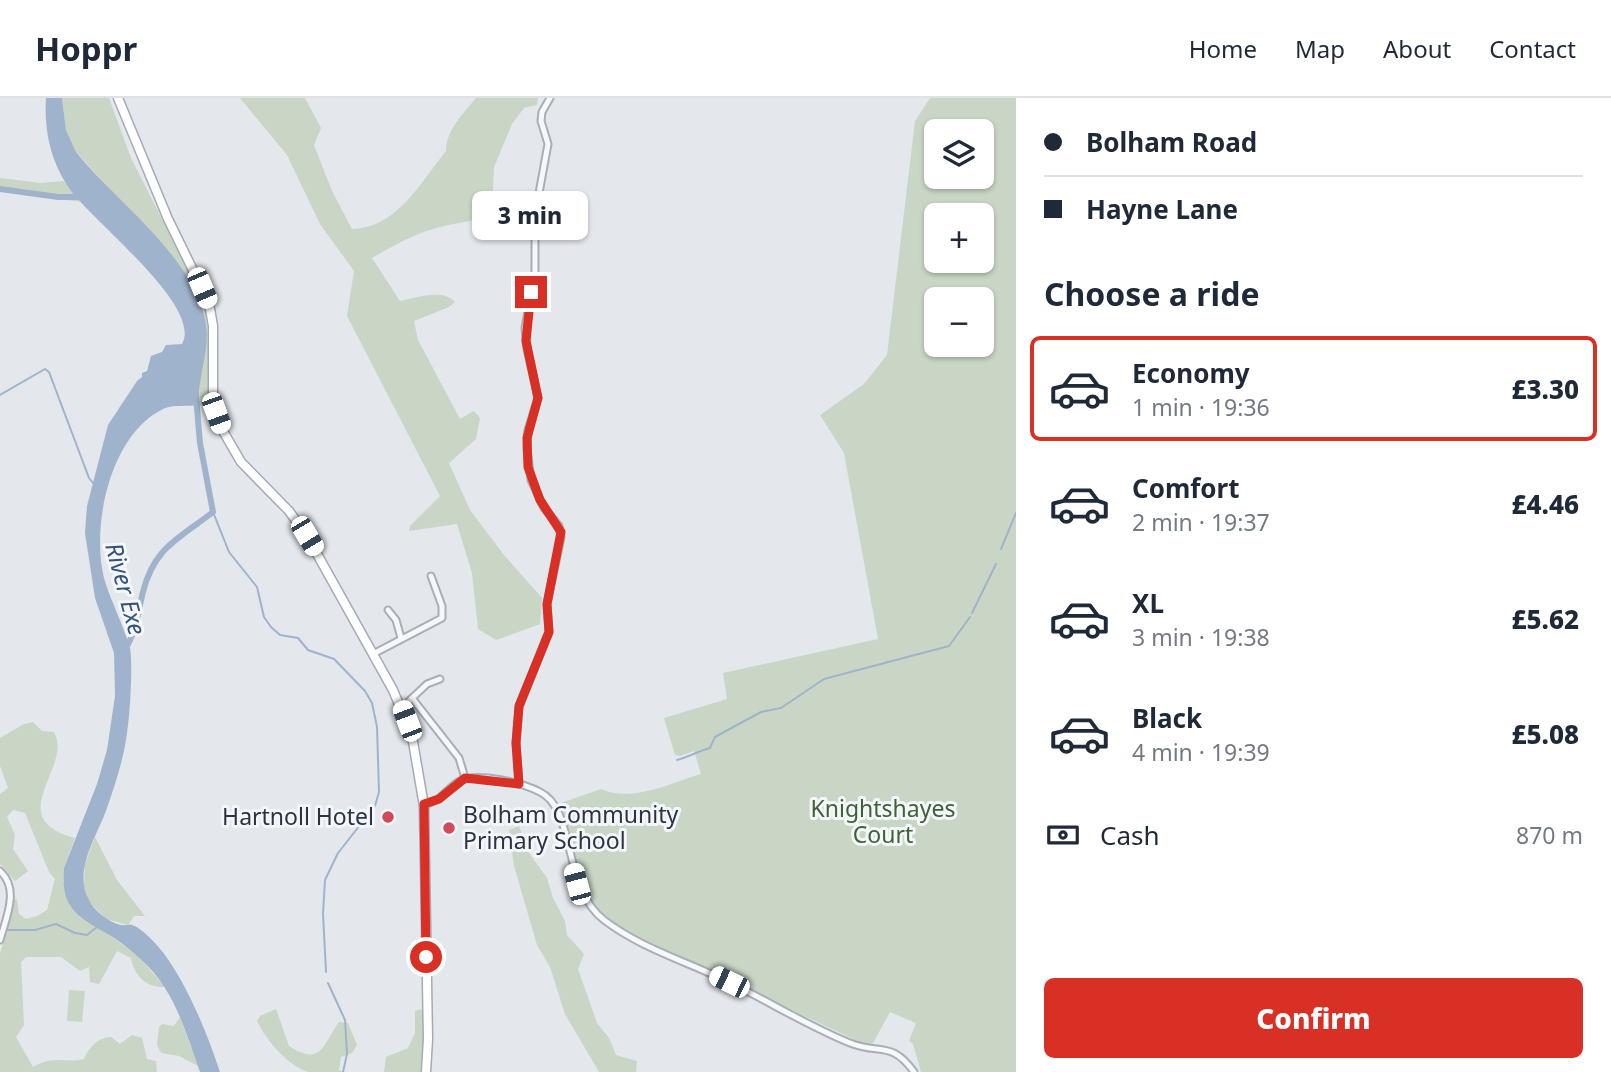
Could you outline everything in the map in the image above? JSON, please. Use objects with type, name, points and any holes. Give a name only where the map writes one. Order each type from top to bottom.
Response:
[{"type":"main road","points":[[118,98],[168,219],[209,303],[213,326],[213,395],[223,431],[241,462],[289,511],[307,536],[393,690],[409,729],[417,755],[424,804],[428,1040],[426,1072]]},
{"type":"street","points":[[519,784],[516,743],[519,706],[528,678],[547,641],[550,623],[547,604],[561,537],[559,526],[544,508],[531,480],[527,449],[528,430],[538,398],[525,328],[535,271],[535,215],[548,144],[541,121],[542,112],[550,98]]},
{"type":"street","points":[[373,654],[442,618],[443,611],[431,576]]},
{"type":"street","points":[[435,584],[443,582]]},
{"type":"street","points":[[388,610],[396,620],[401,638]]},
{"type":"street","points":[[440,680],[428,684],[410,700],[459,758],[465,778]]},
{"type":"street","points":[[424,804],[439,799],[465,778],[519,784],[540,792],[553,801],[583,898],[602,918],[653,948],[716,976],[850,1043],[895,1052],[915,1072]]},
{"type":"street","points":[[0,871],[9,882],[12,892],[1,937]]},
{"type":"green space","points":[[62,98],[109,98],[131,158],[201,296],[207,322],[210,403],[199,405],[202,301],[172,256],[76,152],[66,130]]},
{"type":"green space","points":[[240,98],[305,98],[321,128],[314,145],[332,191],[352,229],[368,227],[382,221],[406,202],[446,151],[452,129],[476,98],[538,98],[537,105],[524,108],[512,124],[494,167],[492,214],[425,232],[372,258],[400,301],[436,295],[455,302],[414,321],[418,340],[460,419],[474,411],[480,418],[476,439],[449,463],[470,510],[504,555],[542,598],[540,624],[496,640],[478,629],[472,573],[457,524],[409,531],[410,526],[440,496],[347,316],[354,271],[320,224],[287,155]]},
{"type":"green space","name":"Knightshayes Court","points":[[930,98],[1016,98],[1016,1072],[921,1072],[913,1044],[909,1041],[916,1023],[890,1012],[872,1045],[860,1042],[656,947],[617,925],[598,910],[582,883],[561,803],[601,789],[613,793],[638,793],[701,774],[694,751],[675,755],[664,718],[727,699],[723,673],[878,639],[844,453],[820,415],[864,384],[887,355],[915,121]]},
{"type":"green space","points":[[0,178],[41,183],[64,181],[81,202],[0,191]]},
{"type":"green space","points":[[33,722],[42,731],[54,732],[58,746],[41,805],[43,818],[53,829],[75,838],[64,868],[63,880],[70,906],[139,957],[165,987],[142,980],[131,958],[117,951],[99,984],[90,982],[89,967],[80,971],[61,957],[26,957],[21,962],[24,1025],[16,1037],[33,1067],[53,1060],[84,1059],[91,1047],[102,1039],[111,1037],[120,1044],[132,1035],[142,1038],[147,1059],[156,1061],[157,1072],[0,1072],[0,954],[14,900],[17,899],[19,914],[26,919],[37,916],[47,910],[55,879],[49,872],[25,813],[13,810],[7,817],[15,835],[13,849],[28,871],[15,881],[0,864],[0,794],[8,788],[0,766],[0,738],[24,724]]},
{"type":"green space","points":[[519,826],[529,853],[547,878],[553,898],[565,921],[567,935],[584,954],[578,969],[597,1023],[609,1038],[616,1055],[637,1061],[636,1072],[599,1072],[565,1014],[550,967],[537,945],[514,866],[509,830]]},
{"type":"green space","points":[[95,837],[117,880],[145,916],[134,916],[128,925],[106,919],[89,902],[84,885],[85,864]]},
{"type":"green space","points":[[69,990],[85,991],[82,1022],[67,1021]]},
{"type":"green space","points":[[276,1009],[289,1046],[308,1054],[315,1054],[325,1045],[339,1022],[348,1023],[357,1045],[352,1053],[341,1057],[339,1070],[343,1072],[308,1072],[285,1058],[257,1021],[260,1016]]},
{"type":"green space","points":[[421,1009],[426,1029],[423,1072],[384,1072],[386,1057],[408,1048],[415,1033],[415,1011]]},
{"type":"green space","points":[[180,1017],[198,1066],[179,1056],[161,1053],[157,1045],[159,1027],[162,1024],[174,1026]]},
{"type":"water","points":[[46,98],[62,98],[66,130],[76,152],[171,254],[188,277],[206,325],[199,405],[167,407],[145,422],[130,439],[118,460],[103,508],[100,533],[104,578],[130,648],[131,690],[122,760],[85,864],[84,876],[89,900],[98,912],[117,924],[139,928],[171,964],[200,1019],[220,1072],[200,1072],[176,1008],[154,973],[126,947],[74,911],[65,894],[64,868],[97,784],[107,750],[115,696],[114,653],[95,598],[85,533],[87,506],[108,425],[142,377],[142,373],[147,371],[151,356],[162,352],[166,345],[182,344],[184,327],[176,307],[160,285],[67,185],[56,165],[49,143]]},
{"type":"waterway","points":[[0,189],[58,197],[85,197]]},
{"type":"waterway","points":[[0,395],[45,369],[49,372],[93,483]]},
{"type":"waterway","name":"River Exe","points":[[125,649],[154,564],[179,537],[213,512],[200,443],[196,397]]},
{"type":"waterway","points":[[213,512],[229,552],[257,587],[264,617],[271,627],[280,635],[298,638],[308,650],[334,659],[365,691],[372,703],[377,727],[379,792],[375,806],[338,853],[325,880],[323,914],[326,972]]},
{"type":"waterway","points":[[1001,549],[1016,513]]},
{"type":"waterway","points":[[972,613],[996,564]]},
{"type":"waterway","points":[[677,760],[710,748],[715,737],[761,712],[781,708],[824,679],[949,646],[970,617]]},
{"type":"waterway","points":[[0,930],[35,930],[56,924],[75,933],[87,935],[97,927]]},
{"type":"waterway","points":[[328,983],[345,1020],[347,1054],[343,1072]]},
{"type":"place","name":"Hartnoll Hotel","points":[[388,817]]},
{"type":"place","name":"Bolham Community Primary School","points":[[449,828]]},
{"type":"route","points":[[426,957],[424,804],[435,802],[465,778],[503,780],[519,784],[516,743],[519,706],[528,678],[549,632],[547,604],[561,532],[540,500],[528,467],[528,430],[538,398],[525,328],[531,292]]}]
